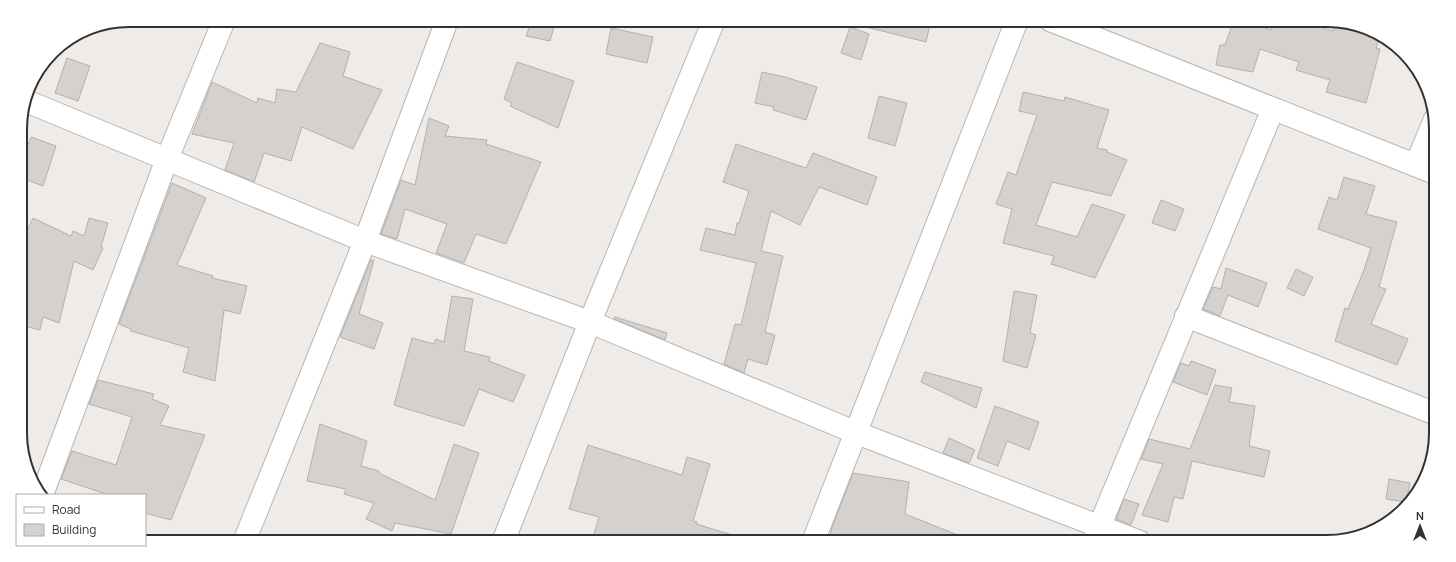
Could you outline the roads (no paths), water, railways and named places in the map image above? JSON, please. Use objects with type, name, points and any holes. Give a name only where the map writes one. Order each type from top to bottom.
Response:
[{"type":"street","points":[[44,490],[167,159],[221,27]]},
{"type":"street","points":[[247,535],[365,240],[444,27]]},
{"type":"street","points":[[506,535],[590,322],[711,27]]},
{"type":"street","points":[[816,535],[1015,27]]},
{"type":"street","points":[[1068,27],[1426,169],[1429,152]]},
{"type":"street","points":[[30,103],[365,240],[590,322],[1096,534],[1273,109]]},
{"type":"street","points":[[1186,316],[1429,411]]}]
